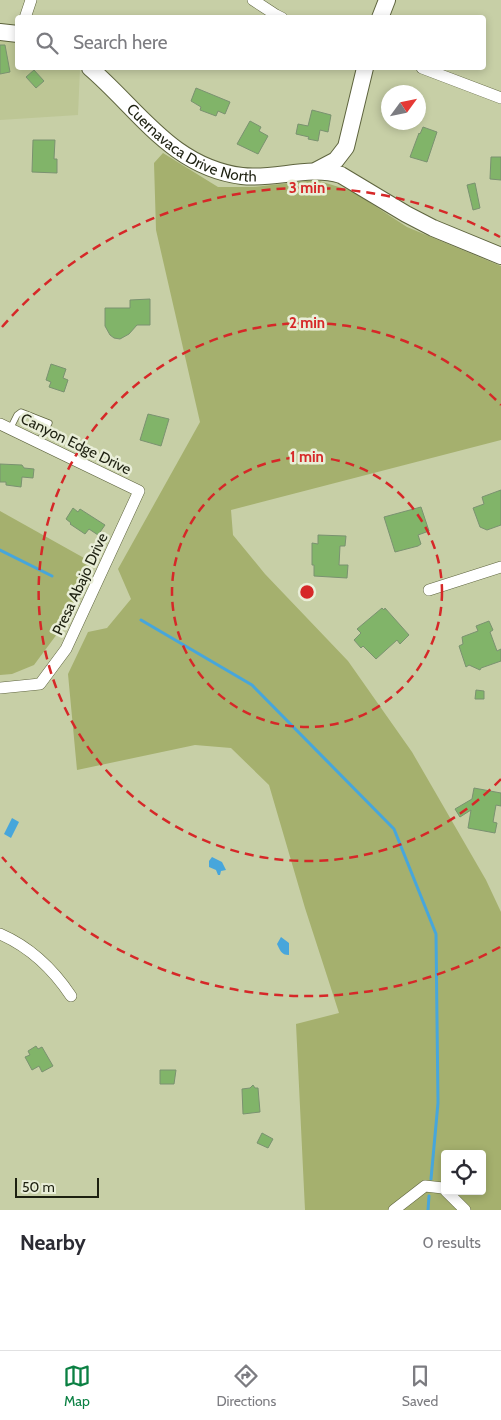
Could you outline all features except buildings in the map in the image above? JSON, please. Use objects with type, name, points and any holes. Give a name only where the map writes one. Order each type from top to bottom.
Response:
[{"type":"street","points":[[26,15],[31,0]]},
{"type":"street","points":[[253,0],[276,15]]},
{"type":"street","points":[[381,15],[387,0]]},
{"type":"street","points":[[0,32],[15,34]]},
{"type":"street","name":"Cuernavaca Drive North","points":[[92,70],[149,127],[169,145],[192,160],[214,169],[242,176],[267,178],[315,171],[329,171],[341,174],[406,214],[433,228],[501,256]]},
{"type":"street","points":[[315,171],[336,160],[346,147],[365,70]]},
{"type":"street","points":[[427,70],[501,98]]},
{"type":"street","name":"Canyon Edge Drive","points":[[5,426],[139,491]]},
{"type":"street","name":"Presa Abajo Drive","points":[[0,688],[40,684],[66,650],[139,491]]},
{"type":"street","points":[[429,590],[501,567]]},
{"type":"street","points":[[0,934],[24,947],[37,957],[60,981],[71,996]]},
{"type":"street","points":[[394,1210],[426,1186],[441,1188]]},
{"type":"street","points":[[449,1195],[466,1210]]},
{"type":"lane","points":[[5,426],[21,412],[49,423],[39,442]]},
{"type":"shaded area","points":[[0,40],[15,42],[15,70],[80,70],[78,115],[0,120]]},
{"type":"shaded area","points":[[163,153],[218,187],[253,187],[316,180],[352,191],[407,227],[501,266],[501,440],[231,510],[233,535],[265,574],[348,661],[412,752],[486,880],[501,912],[501,1210],[305,1210],[296,1024],[339,1013],[305,908],[269,785],[231,748],[195,745],[77,770],[68,674],[88,632],[107,628],[131,599],[118,569],[200,422],[156,230],[154,163]]},
{"type":"shaded area","points":[[0,511],[93,563],[60,630],[34,665],[12,674],[0,675]]},
{"type":"water","points":[[12,818],[19,822],[11,838],[4,834]]},
{"type":"water","points":[[212,857],[222,862],[226,870],[221,871],[220,875],[218,875],[216,870],[209,867],[209,861]]},
{"type":"water","points":[[281,937],[289,943],[289,955],[282,953],[277,944]]},
{"type":"waterway","points":[[0,550],[52,576]]},
{"type":"waterway","points":[[141,620],[252,685],[394,829],[436,934],[438,1103],[431,1179]]},
{"type":"waterway","points":[[428,1210],[429,1196]]}]
